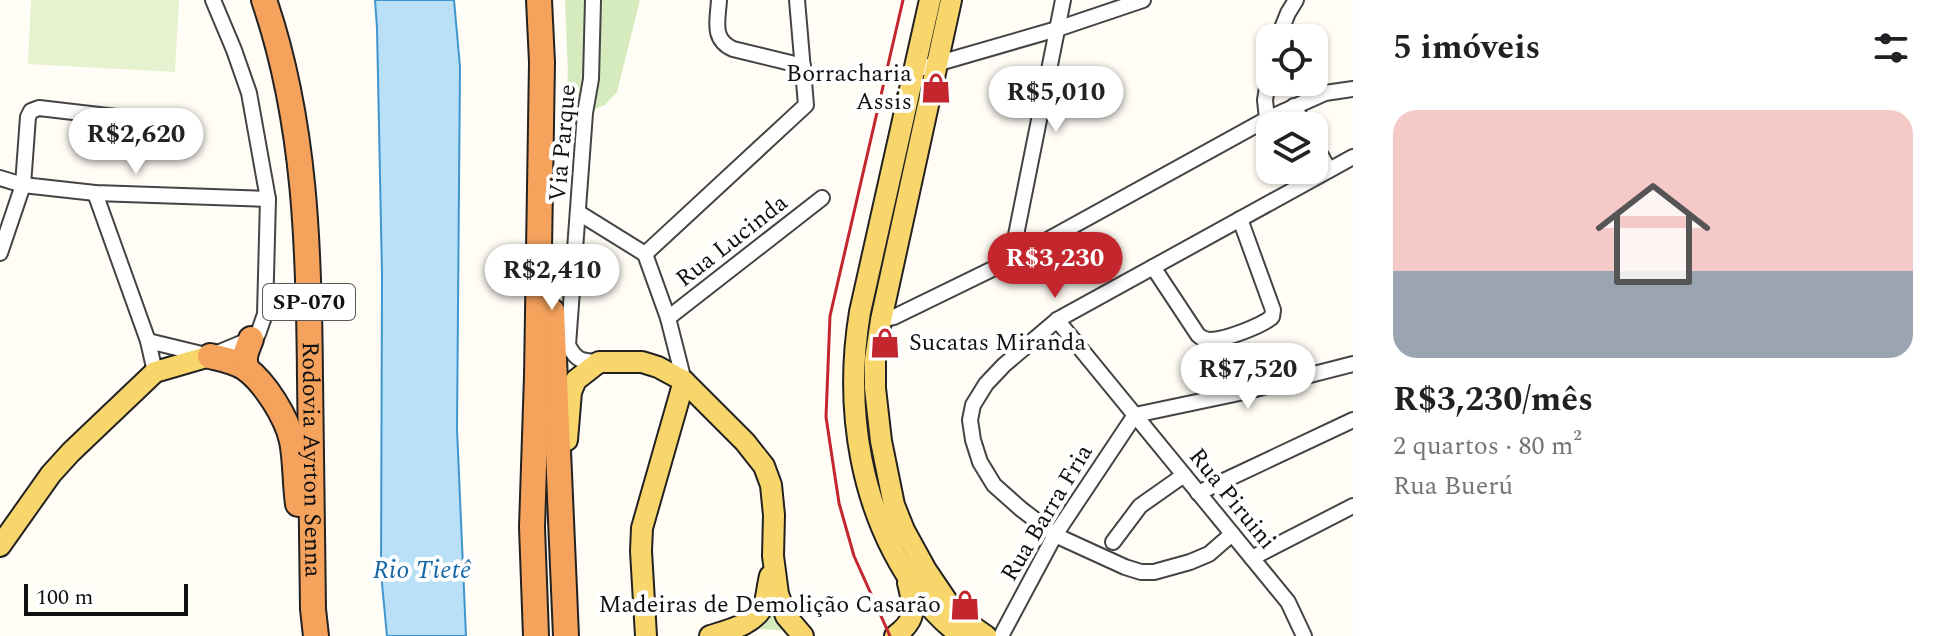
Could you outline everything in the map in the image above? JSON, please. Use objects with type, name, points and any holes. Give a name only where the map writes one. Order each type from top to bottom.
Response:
[{"type":"highway","name":"Rodovia Ayrton Senna","points":[[264,0],[286,76],[299,153],[308,255],[313,609],[316,636]]},
{"type":"highway","points":[[536,636],[532,527],[542,62],[539,0]]},
{"type":"highway","points":[[539,191],[549,218],[566,636]]},
{"type":"highway","points":[[251,339],[244,363],[271,396],[285,419],[292,441],[313,609]]},
{"type":"highway","points":[[210,356],[226,359],[247,369]]},
{"type":"main road","points":[[930,0],[860,312],[853,373],[857,430],[865,476],[878,518],[907,576],[949,627],[986,636]]},
{"type":"main road","points":[[949,627],[926,570],[894,505],[881,441],[874,375],[881,320],[951,0]]},
{"type":"main road","points":[[860,312],[871,319],[881,320]]},
{"type":"main road","points":[[1,542],[51,474],[155,372],[210,356]]},
{"type":"main road","points":[[560,475],[566,456],[571,392],[576,380],[599,362],[642,362],[684,381],[745,442],[764,466],[771,485],[773,556],[765,602],[748,621],[710,636]]},
{"type":"main road","points":[[853,373],[865,371],[874,375]]},
{"type":"main road","points":[[646,636],[642,528],[684,381]]},
{"type":"main road","points":[[773,556],[781,606],[803,636]]},
{"type":"main road","points":[[895,636],[907,626],[914,608],[907,576]]},
{"type":"street","points":[[148,341],[210,356],[258,334],[265,314],[268,199],[249,93],[213,0]]},
{"type":"street","name":"Via Parque","points":[[593,0],[591,79],[585,113],[568,345],[580,360],[599,362]]},
{"type":"street","points":[[719,0],[718,35],[725,46],[803,66]]},
{"type":"street","points":[[645,254],[806,105],[797,0]]},
{"type":"street","points":[[1011,260],[1063,0]]},
{"type":"street","points":[[915,70],[1057,29],[1143,0]]},
{"type":"street","points":[[1284,24],[1296,0]]},
{"type":"street","points":[[1282,112],[1325,93],[1353,89]]},
{"type":"street","points":[[1294,106],[1297,112]]},
{"type":"street","points":[[0,253],[23,185],[31,111],[39,108],[142,120]]},
{"type":"street","points":[[881,320],[894,317],[1011,260],[1256,125]]},
{"type":"street","points":[[1232,534],[1209,554],[1154,572],[1125,567],[1055,535],[994,485],[980,462],[973,440],[970,420],[973,405],[986,384],[1004,365],[1057,320],[1353,157]]},
{"type":"street","points":[[0,178],[23,185],[95,193],[268,199]]},
{"type":"street","points":[[95,193],[148,341],[155,372]]},
{"type":"street","name":"Rua Lucinda","points":[[668,318],[822,198]]},
{"type":"street","points":[[579,213],[645,254],[668,318],[684,381]]},
{"type":"street","points":[[1153,267],[1202,338],[1225,337],[1266,323],[1272,317],[1273,310],[1240,219]]},
{"type":"street","name":"Rua Piruini","points":[[1057,320],[1288,602],[1304,636]]},
{"type":"street","points":[[1135,415],[1244,392],[1353,364]]},
{"type":"street","name":"Rua Barra Fria","points":[[1001,636],[1055,535],[1135,415]]},
{"type":"street","points":[[1198,493],[1353,420]]},
{"type":"street","points":[[1113,542],[1140,506],[1184,475]]},
{"type":"street","points":[[1252,558],[1353,506]]},
{"type":"green space","points":[[31,0],[179,0],[175,72],[28,64]]},
{"type":"green space","points":[[565,0],[640,0],[617,92],[605,105],[585,113],[565,111],[568,72]]},
{"type":"green space","points":[[772,605],[790,631],[748,628]]},
{"type":"water","name":"Rio Tietê","points":[[375,0],[454,0],[460,67],[457,429],[466,636],[387,636],[381,573],[382,275]]},
{"type":"railway","points":[[890,636],[854,556],[839,503],[826,417],[830,316],[903,0]]},
{"type":"place","name":"Borracharia Assis","points":[[936,88]]},
{"type":"place","name":"Sucatas Miranda","points":[[885,343]]},
{"type":"place","name":"Madeiras de Demolição Casarão","points":[[965,605]]}]
